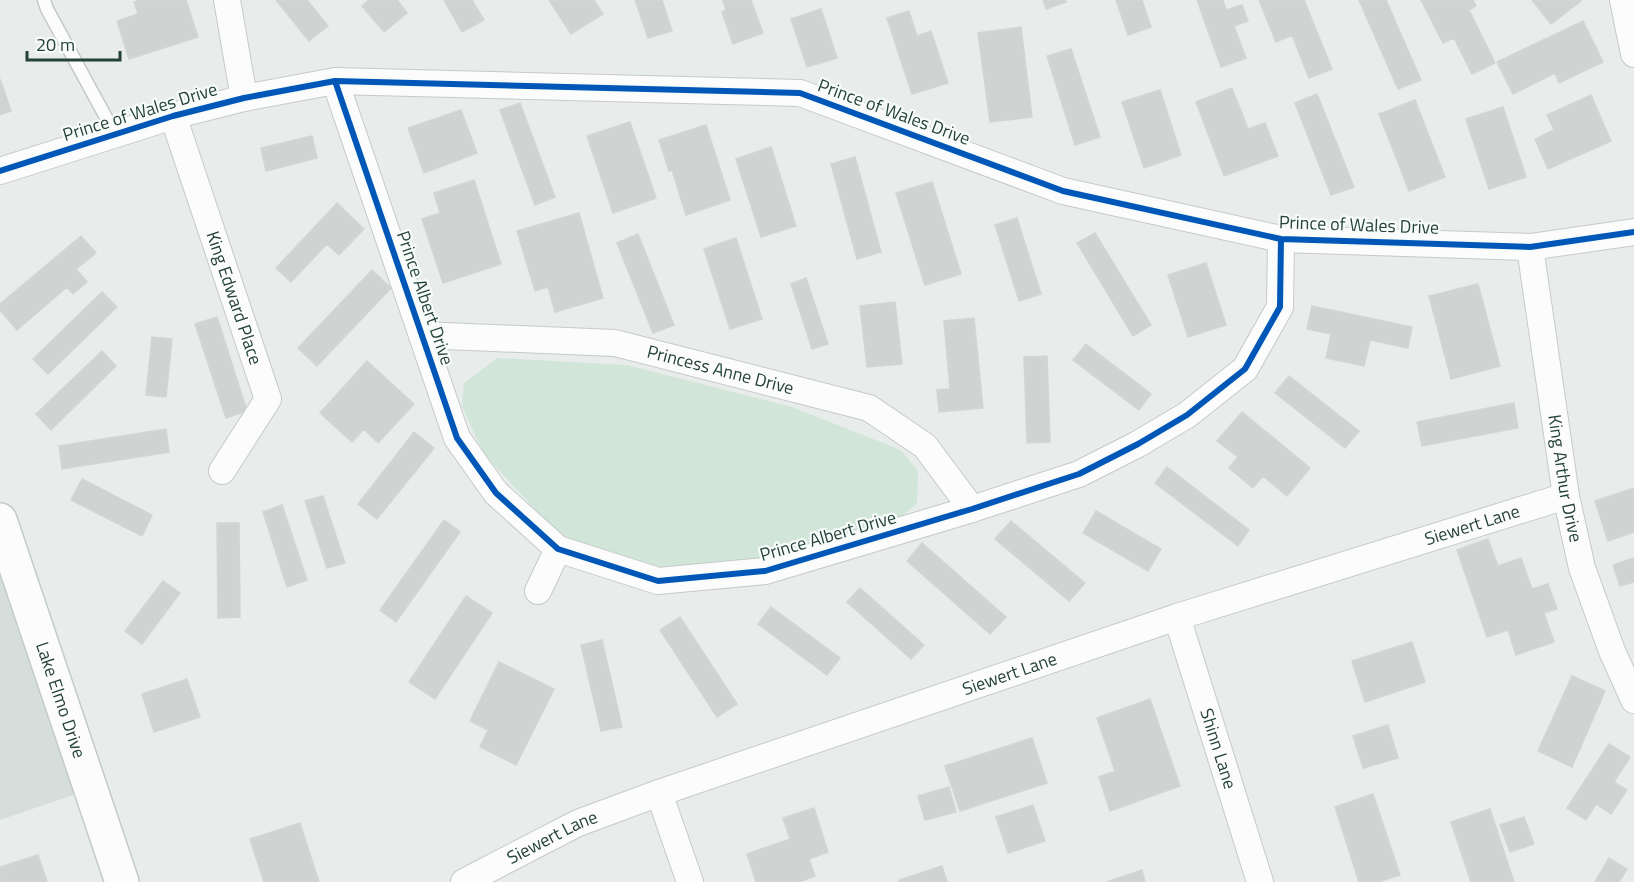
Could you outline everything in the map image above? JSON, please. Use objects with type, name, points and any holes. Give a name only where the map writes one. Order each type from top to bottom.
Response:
[{"type":"main road","name":"Lake Elmo Drive","points":[[0,520],[122,882]]},
{"type":"street","points":[[227,0],[244,98]]},
{"type":"street","points":[[1623,0],[1634,54]]},
{"type":"street","name":"Prince of Wales Drive","points":[[0,171],[173,116],[244,98],[335,81],[800,93],[1064,191],[1281,239],[1530,246],[1634,232]]},
{"type":"street","name":"Prince Albert Drive","points":[[335,81],[457,438],[496,493],[558,549],[658,581],[765,572],[1079,474],[1138,444],[1187,415],[1245,369],[1280,307],[1281,239]]},
{"type":"street","name":"King Edward Place","points":[[173,116],[268,399],[222,471]]},
{"type":"street","name":"King Arthur Drive","points":[[1530,246],[1566,496],[1582,568],[1623,647],[1634,700]]},
{"type":"street","name":"Princess Anne Drive","points":[[422,335],[615,343],[869,408],[925,447],[972,509]]},
{"type":"street","name":"Siewert Lane","points":[[464,882],[578,823],[659,793],[1177,616],[1566,496]]},
{"type":"street","points":[[538,591],[558,549]]},
{"type":"street","name":"Shinn Lane","points":[[1177,616],[1260,882]]},
{"type":"street","points":[[659,793],[690,882]]},
{"type":"lane","points":[[45,0],[115,134]]},
{"type":"shaded area","points":[[0,519],[91,789],[0,820]]},
{"type":"green space","points":[[497,358],[627,365],[792,407],[901,450],[918,471],[917,503],[903,516],[764,560],[680,573],[631,568],[559,535],[483,453],[462,406],[464,383]]},
{"type":"building","points":[[186,0],[198,37],[129,59],[117,21],[138,14],[134,2]]},
{"type":"building","points":[[276,0],[307,0],[328,26],[309,41]]},
{"type":"building","points":[[369,0],[397,0],[407,13],[384,32],[362,6]]},
{"type":"building","points":[[444,0],[472,0],[484,20],[462,32]]},
{"type":"building","points":[[549,0],[594,0],[603,14],[571,34]]},
{"type":"building","points":[[635,0],[662,0],[672,31],[648,38]]},
{"type":"building","points":[[723,0],[751,0],[763,33],[733,44],[722,12],[726,10]]},
{"type":"building","points":[[1043,0],[1065,0],[1066,2],[1046,9]]},
{"type":"building","points":[[1116,0],[1142,0],[1151,27],[1128,35]]},
{"type":"building","points":[[1197,0],[1223,0],[1226,10],[1242,5],[1248,21],[1234,26],[1246,58],[1221,67]]},
{"type":"building","points":[[1259,0],[1304,0],[1332,69],[1309,78],[1292,35],[1276,42]]},
{"type":"building","points":[[1359,0],[1386,0],[1421,80],[1398,89]]},
{"type":"building","points":[[1421,0],[1473,0],[1476,6],[1469,10],[1495,63],[1472,74],[1454,38],[1443,43]]},
{"type":"building","points":[[1532,0],[1580,0],[1581,1],[1551,24]]},
{"type":"building","points":[[821,9],[837,58],[807,67],[791,19]]},
{"type":"building","points":[[909,11],[917,36],[931,31],[948,83],[912,94],[887,18]]},
{"type":"building","points":[[1583,21],[1603,62],[1559,83],[1555,73],[1513,94],[1497,62]]},
{"type":"building","points":[[1021,27],[1032,117],[990,122],[978,33]]},
{"type":"building","points":[[1071,49],[1100,137],[1075,145],[1047,56]]},
{"type":"building","points":[[0,79],[11,111],[0,115]]},
{"type":"building","points":[[1232,88],[1248,129],[1265,123],[1278,156],[1224,176],[1196,102]]},
{"type":"building","points":[[1160,90],[1181,155],[1144,168],[1122,102]]},
{"type":"building","points":[[1317,94],[1354,187],[1331,195],[1295,103]]},
{"type":"building","points":[[1591,95],[1611,141],[1548,169],[1535,139],[1554,130],[1547,115]]},
{"type":"building","points":[[1415,100],[1445,177],[1409,191],[1379,114]]},
{"type":"building","points":[[520,103],[555,197],[535,205],[500,110]]},
{"type":"building","points":[[1503,107],[1526,177],[1489,189],[1466,119]]},
{"type":"building","points":[[461,110],[477,153],[424,173],[408,128]]},
{"type":"building","points":[[630,122],[656,198],[613,213],[587,136]]},
{"type":"building","points":[[706,125],[730,200],[686,215],[672,170],[669,171],[659,140]]},
{"type":"building","points":[[312,136],[317,158],[266,171],[261,148]]},
{"type":"building","points":[[771,147],[796,226],[761,237],[736,159]]},
{"type":"building","points":[[855,157],[881,252],[857,259],[831,164]]},
{"type":"building","points":[[474,180],[501,264],[443,283],[422,219],[440,213],[434,193]]},
{"type":"building","points":[[932,182],[961,274],[925,285],[896,193]]},
{"type":"building","points":[[337,203],[364,229],[339,255],[327,244],[291,282],[276,268]]},
{"type":"building","points":[[579,213],[603,298],[555,312],[548,287],[535,291],[517,231]]},
{"type":"building","points":[[1017,218],[1041,294],[1019,301],[995,225]]},
{"type":"building","points":[[1095,233],[1151,325],[1133,336],[1077,243]]},
{"type":"building","points":[[638,234],[674,325],[653,333],[617,243]]},
{"type":"building","points":[[81,236],[96,253],[76,269],[87,282],[73,294],[67,287],[17,330],[0,310],[0,304]]},
{"type":"building","points":[[736,238],[762,319],[730,329],[704,249]]},
{"type":"building","points":[[1206,263],[1226,325],[1188,337],[1168,275]]},
{"type":"building","points":[[372,270],[391,288],[317,366],[298,348]]},
{"type":"building","points":[[806,278],[828,344],[812,349],[791,284]]},
{"type":"building","points":[[1478,284],[1500,366],[1451,379],[1429,296]]},
{"type":"building","points":[[102,292],[117,307],[48,374],[33,359]]},
{"type":"building","points":[[895,302],[902,364],[867,367],[860,306]]},
{"type":"building","points":[[1312,306],[1412,327],[1408,348],[1370,340],[1364,366],[1326,358],[1331,334],[1307,329]]},
{"type":"building","points":[[217,317],[247,411],[226,418],[195,324]]},
{"type":"building","points":[[974,318],[983,408],[939,412],[937,390],[950,389],[944,321]]},
{"type":"building","points":[[152,337],[172,339],[166,397],[146,395]]},
{"type":"building","points":[[1086,344],[1151,394],[1139,410],[1073,360]]},
{"type":"building","points":[[102,351],[116,366],[51,430],[36,414]]},
{"type":"building","points":[[1047,356],[1050,442],[1027,443],[1024,357]]},
{"type":"building","points":[[367,361],[414,404],[378,443],[364,429],[352,442],[320,413]]},
{"type":"building","points":[[1289,376],[1359,431],[1345,448],[1275,393]]},
{"type":"building","points":[[1514,403],[1518,428],[1422,446],[1417,422]]},
{"type":"building","points":[[1242,412],[1310,468],[1287,496],[1263,476],[1253,488],[1229,468],[1238,457],[1217,441]]},
{"type":"building","points":[[166,429],[169,452],[62,469],[59,446]]},
{"type":"building","points":[[414,432],[434,448],[377,519],[358,504]]},
{"type":"building","points":[[1167,467],[1249,530],[1238,546],[1155,483]]},
{"type":"building","points":[[82,479],[152,515],[142,536],[71,500]]},
{"type":"building","points":[[1634,488],[1634,532],[1608,541],[1595,501]]},
{"type":"building","points":[[323,496],[345,563],[327,568],[305,501]]},
{"type":"building","points":[[282,505],[307,580],[287,587],[263,512]]},
{"type":"building","points":[[1096,511],[1161,549],[1148,571],[1083,533]]},
{"type":"building","points":[[444,520],[460,532],[396,622],[380,610]]},
{"type":"building","points":[[1011,521],[1085,583],[1069,601],[995,539]]},
{"type":"building","points":[[217,523],[239,523],[240,617],[218,618]]},
{"type":"building","points":[[1488,539],[1498,566],[1521,558],[1532,589],[1548,584],[1557,609],[1544,613],[1554,642],[1516,655],[1508,630],[1487,637],[1457,550]]},
{"type":"building","points":[[922,543],[1006,617],[990,634],[907,561]]},
{"type":"building","points":[[1634,558],[1634,582],[1620,586],[1613,565]]},
{"type":"building","points":[[163,581],[180,593],[142,644],[125,631]]},
{"type":"building","points":[[860,588],[924,645],[911,659],[847,602]]},
{"type":"building","points":[[466,596],[492,613],[435,699],[409,682]]},
{"type":"building","points":[[771,607],[840,658],[827,675],[758,624]]},
{"type":"building","points":[[680,617],[737,704],[717,717],[660,630]]},
{"type":"building","points":[[602,640],[622,727],[601,731],[581,645]]},
{"type":"building","points":[[1412,642],[1425,682],[1365,702],[1352,661]]},
{"type":"building","points":[[499,662],[554,689],[516,765],[480,747],[488,730],[470,721]]},
{"type":"building","points":[[1572,676],[1605,691],[1572,767],[1538,751]]},
{"type":"building","points":[[187,679],[200,717],[154,732],[142,694]]},
{"type":"building","points":[[1150,699],[1180,786],[1110,811],[1099,777],[1115,771],[1097,718]]},
{"type":"building","points":[[1388,725],[1398,758],[1363,768],[1353,736]]},
{"type":"building","points":[[1032,738],[1047,783],[960,811],[945,766]]},
{"type":"building","points":[[1609,744],[1630,757],[1614,782],[1627,790],[1611,814],[1596,804],[1586,820],[1567,808]]},
{"type":"building","points":[[949,787],[956,812],[925,820],[918,796]]},
{"type":"building","points":[[1373,794],[1400,875],[1378,882],[1359,882],[1335,807]]},
{"type":"building","points":[[1033,805],[1045,841],[1008,853],[996,817]]},
{"type":"building","points":[[814,808],[828,852],[809,859],[815,876],[799,882],[756,882],[747,854],[790,839],[783,818]]},
{"type":"building","points":[[1490,809],[1514,882],[1471,882],[1451,822]]},
{"type":"building","points":[[1524,817],[1534,844],[1510,852],[1500,825]]},
{"type":"building","points":[[300,823],[319,882],[264,882],[250,839]]},
{"type":"building","points":[[38,855],[47,882],[0,882],[0,867]]},
{"type":"building","points":[[1609,858],[1627,869],[1619,882],[1595,882]]},
{"type":"building","points":[[942,866],[947,882],[899,882],[899,880]]},
{"type":"building","points":[[1142,870],[1145,882],[1107,882]]},
{"type":"cycle path","points":[[335,81],[457,438],[496,493],[558,549],[658,581],[765,571],[972,509],[1079,474],[1138,444],[1187,415],[1245,369],[1280,307],[1281,239]]},
{"type":"cycle path","points":[[0,171],[173,116],[244,98],[335,81],[800,93],[1063,191],[1281,239],[1530,247],[1634,232]]}]
